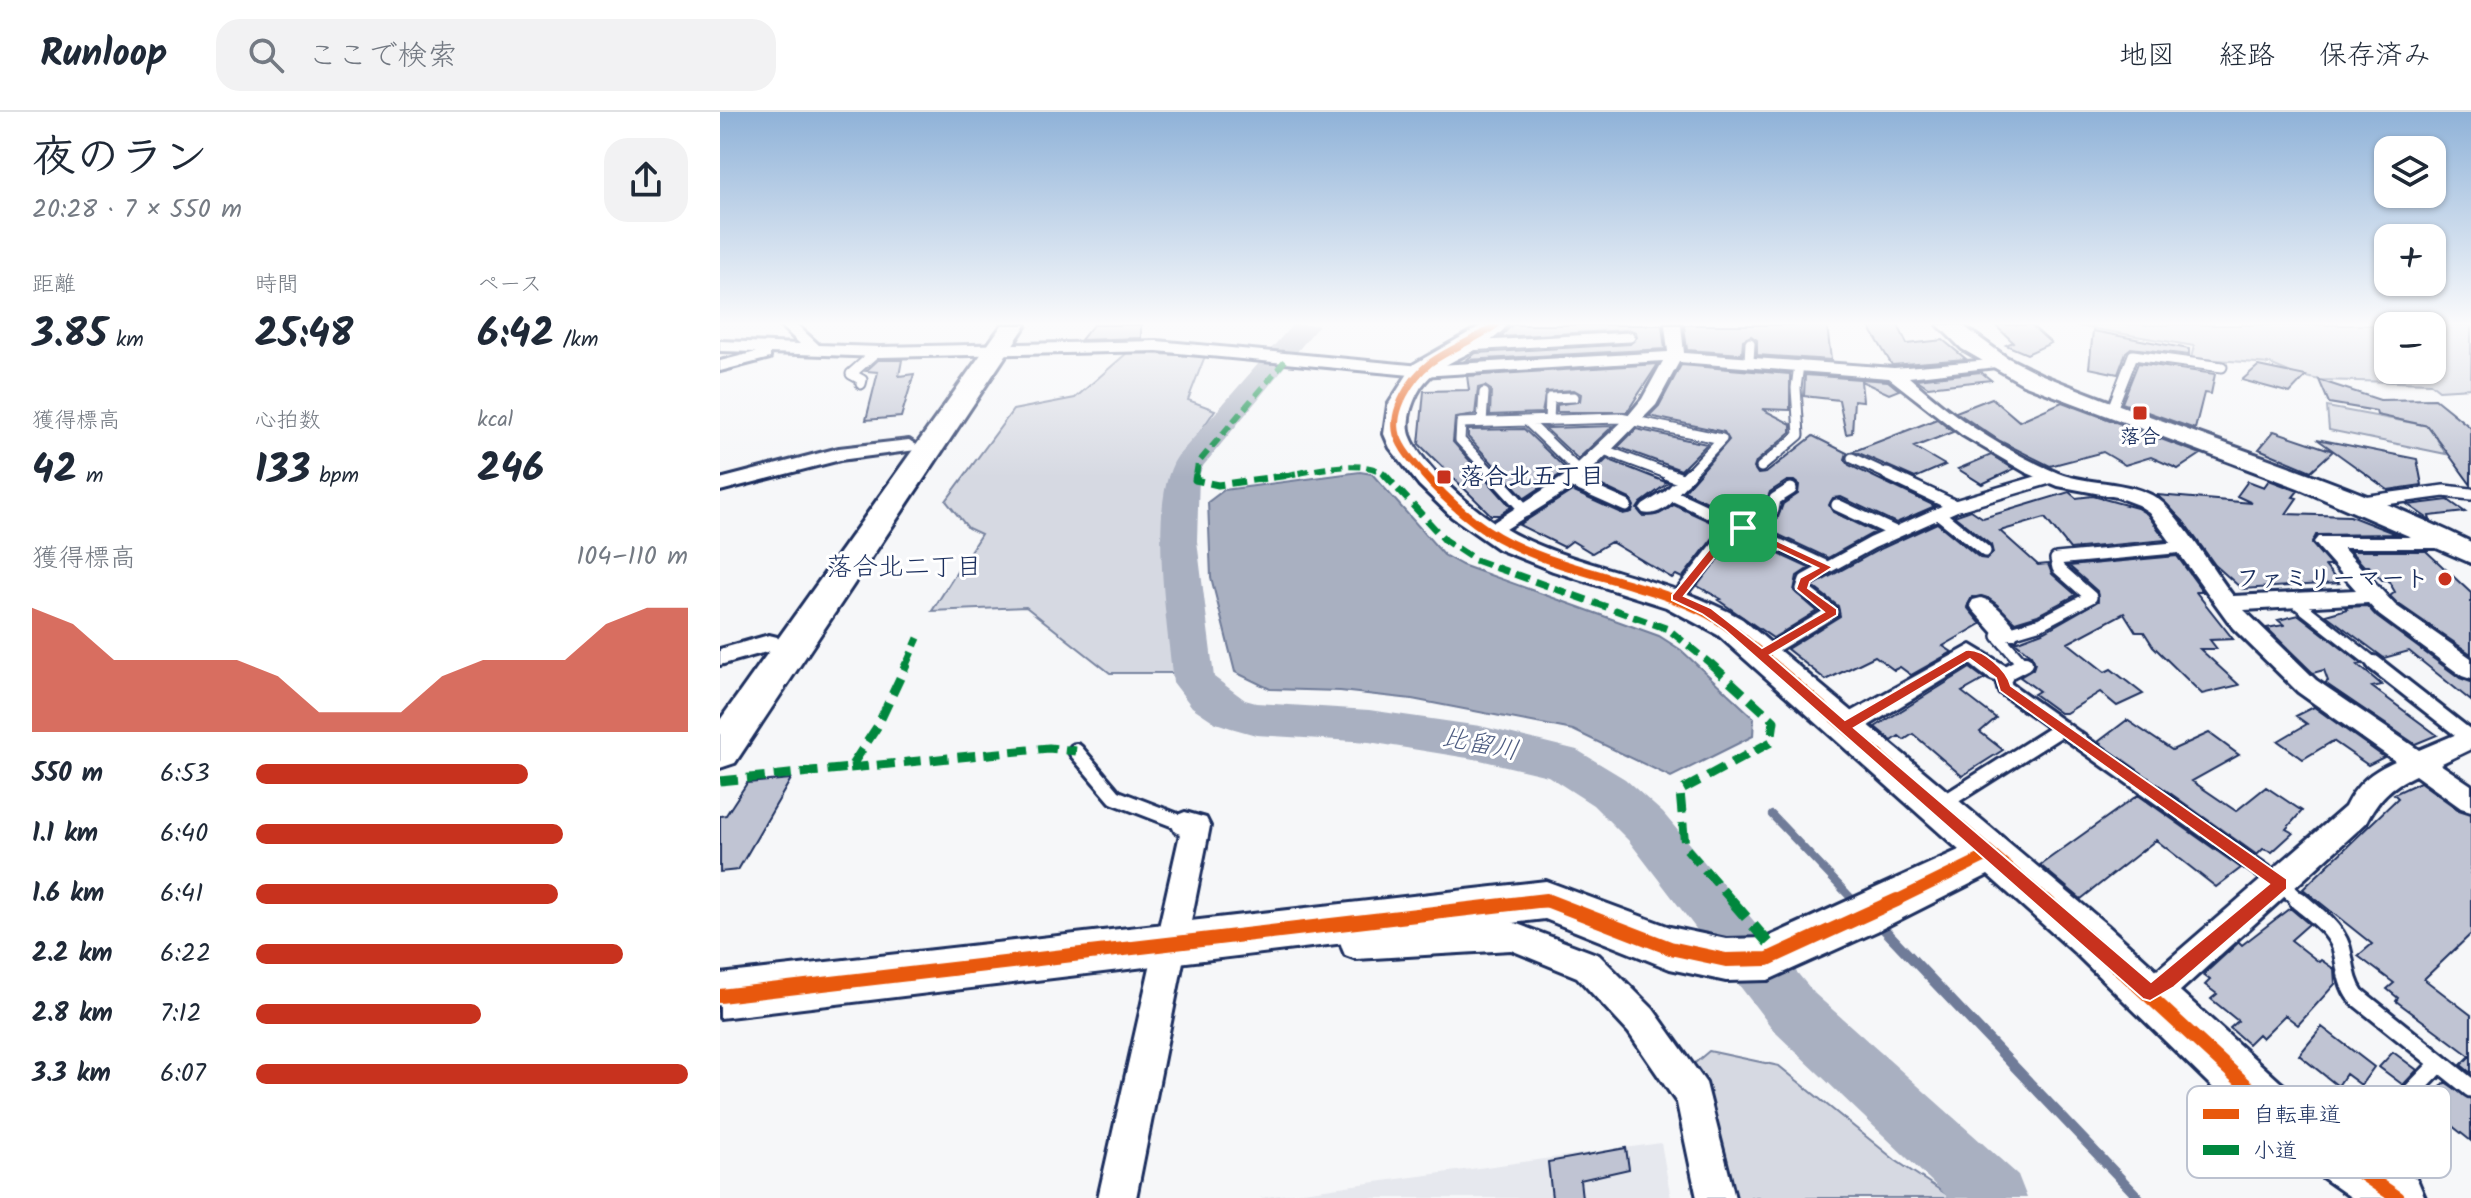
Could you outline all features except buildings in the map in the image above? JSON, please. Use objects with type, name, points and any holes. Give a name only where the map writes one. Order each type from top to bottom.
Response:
[{"type":"main road","points":[[720,711],[909,446],[966,376]]},
{"type":"main road","points":[[720,752],[929,445],[973,376]]},
{"type":"street","points":[[1418,376],[1404,396],[1396,423],[1400,443],[1433,482],[1490,533],[1527,550],[1677,598],[1706,611],[1762,654],[2150,993],[2247,1086]]},
{"type":"street","points":[[1490,533],[1575,477],[1633,421],[1650,401],[1661,376]]},
{"type":"street","points":[[1897,376],[1944,415],[2053,477],[2091,488],[2123,491],[2147,501],[2241,623],[2307,686],[2471,800]]},
{"type":"street","points":[[2030,376],[2363,502],[2471,554]]},
{"type":"street","points":[[720,485],[839,454],[909,446]]},
{"type":"street","points":[[1650,509],[1677,487]]},
{"type":"street","points":[[2447,542],[2325,542],[2371,596],[2471,670]]},
{"type":"street","points":[[2227,604],[2371,596]]},
{"type":"street","points":[[1981,605],[2007,633]]},
{"type":"street","points":[[720,657],[769,643]]},
{"type":"street","points":[[1844,728],[1971,653],[2002,675]]},
{"type":"street","points":[[2150,993],[2281,884],[2356,815],[2365,795],[2384,778],[2471,738]]},
{"type":"street","points":[[1117,1198],[1196,826],[1185,824]]},
{"type":"street","points":[[720,996],[1546,900],[1670,948],[1747,959],[1991,854]]},
{"type":"street","points":[[1354,922],[1356,945],[1512,936],[1588,966],[1641,1021],[1693,1096],[1716,1198]]},
{"type":"street","points":[[2369,1178],[2398,1198]]},
{"type":"lane","points":[[854,376],[862,380],[861,384]]},
{"type":"lane","points":[[1761,467],[1799,435],[1798,376]]},
{"type":"lane","points":[[2112,409],[2125,376]]},
{"type":"lane","points":[[1482,422],[1484,393]]},
{"type":"lane","points":[[1549,421],[1550,398],[1574,397]]},
{"type":"lane","points":[[1526,511],[1460,440],[1461,423],[1620,418],[1722,439],[1677,487]]},
{"type":"lane","points":[[1528,422],[1575,477],[1626,506]]},
{"type":"lane","points":[[1604,450],[1677,487],[1743,528],[1827,567]]},
{"type":"lane","points":[[1852,458],[1955,506]]},
{"type":"lane","points":[[1762,654],[1832,612],[1802,589],[1805,580],[1895,532],[1955,506],[2053,477]]},
{"type":"lane","points":[[1677,598],[1720,543],[1773,510],[1775,499],[1791,489]]},
{"type":"lane","points":[[2363,502],[2444,491],[2471,494]]},
{"type":"lane","points":[[1837,505],[1895,532]]},
{"type":"lane","points":[[1939,514],[1985,551]]},
{"type":"lane","points":[[2184,547],[2056,559],[2058,568],[2091,597],[2041,623],[1998,636],[2026,664],[2002,675],[2005,688],[2281,884],[2333,932],[2340,945],[2349,986],[2356,996],[2471,1088]]},
{"type":"lane","points":[[2292,599],[2471,738]]},
{"type":"lane","points":[[1936,808],[2062,728]]},
{"type":"lane","points":[[1076,751],[1084,756],[1115,797],[1185,824]]},
{"type":"lane","points":[[2418,1086],[2440,1063]]},
{"type":"shaded area","points":[[1101,376],[1197,376],[1188,400],[1215,410],[1169,478],[1173,673],[1110,673],[1026,607],[932,611],[981,534],[968,528],[946,501],[1013,410],[1075,398]]},
{"type":"shaded area","points":[[2299,376],[2374,376],[2374,381],[2320,380]]},
{"type":"shaded area","points":[[2446,376],[2471,376],[2471,388],[2439,390],[2431,384],[2446,384]]},
{"type":"shaded area","points":[[2327,407],[2429,426],[2471,444],[2438,441],[2446,454],[2329,430]]},
{"type":"shaded area","points":[[1709,1051],[1779,1066],[1895,1160],[1952,1198],[1707,1198],[1682,1074]]},
{"type":"shaded area","points":[[1661,1143],[1671,1198],[1259,1198]]},
{"type":"water","points":[[1360,472],[1372,474],[1444,555],[1462,565],[1659,636],[1681,650],[1754,718],[1753,736],[1671,777],[1573,730],[1412,699],[1340,691],[1270,689],[1235,672],[1211,577],[1208,502],[1224,490]]},
{"type":"waterway","name":"比留川","points":[[1263,376],[1188,464],[1183,475],[1179,541],[1194,682],[1207,696],[1231,712],[1256,719],[1369,726],[1480,743],[1561,762],[1609,792],[1646,827],[1795,1013],[1995,1198]]},
{"type":"waterway","points":[[1772,815],[1854,901]]},
{"type":"waterway","points":[[1883,928],[2139,1198]]},
{"type":"marked path","points":[[1272,376],[1198,463],[1195,480],[1218,485],[1362,465],[1379,469],[1445,540],[1475,560],[1668,629],[1774,721],[1771,742],[1680,791],[1685,847],[1779,955]]},
{"type":"marked path","points":[[720,781],[850,768],[868,745],[918,638]]},
{"type":"marked path","points":[[850,768],[1049,748],[1076,751]]},
{"type":"cycle path","points":[[1417,376],[1400,405],[1397,434],[1414,463],[1445,495],[1509,543],[1564,564],[1677,599],[1730,627],[2091,939],[2247,1086]]},
{"type":"cycle path","points":[[720,996],[1546,900],[1670,948],[1726,960],[1768,959],[1991,854]]},
{"type":"cycle path","points":[[2369,1178],[2398,1198]]},
{"type":"place","name":"落合","points":[[2140,413]]},
{"type":"place","name":"落合北五丁目","points":[[1444,477]]},
{"type":"place","name":"ファミリーマート","points":[[2445,579]]},
{"type":"district","name":"落合北二丁目","points":[[904,568]]},
{"type":"route","points":[[1743,528],[1720,543],[1677,598],[1706,611],[1730,627],[1762,654],[1844,728],[1936,808],[2091,939],[2150,993],[2281,884],[2005,688],[2002,675],[1971,653],[1844,728],[1762,654],[1832,612],[1802,589],[1805,580],[1827,567],[1743,528]]}]
